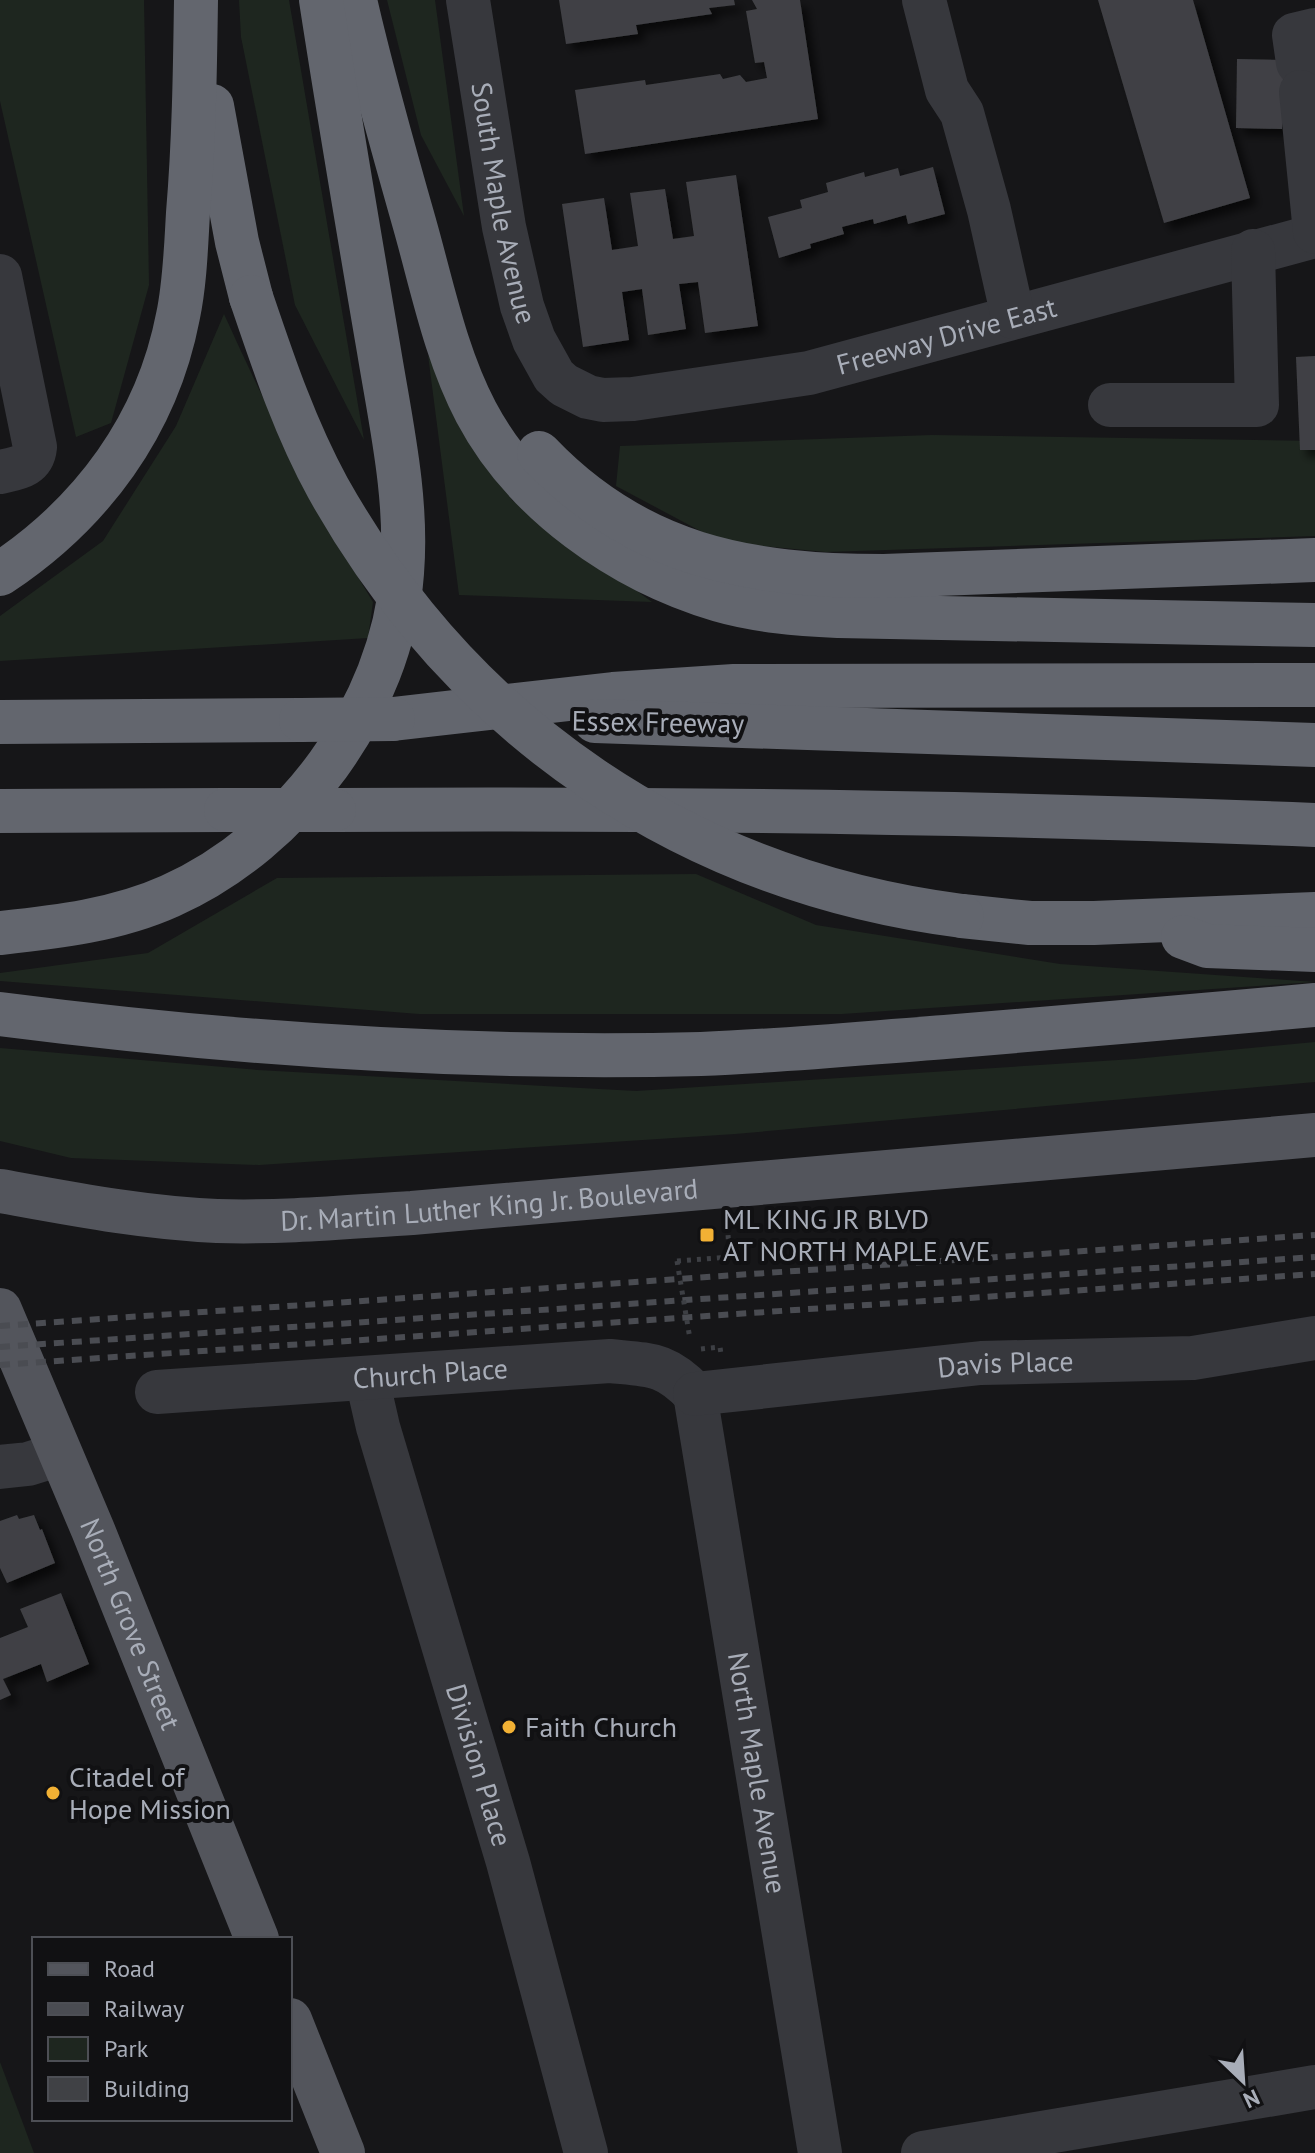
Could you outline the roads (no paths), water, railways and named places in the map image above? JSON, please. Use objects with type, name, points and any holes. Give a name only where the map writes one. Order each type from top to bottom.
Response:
[{"type":"highway","points":[[196,0],[226,185],[251,297],[300,431],[327,486],[394,590],[474,682],[520,725],[620,798],[674,828],[728,854],[848,896],[907,909],[1030,923],[1139,922],[1315,914]]},
{"type":"highway","points":[[0,574],[60,529],[112,471],[141,426],[162,374],[179,314],[186,250],[196,0]]},
{"type":"highway","points":[[0,933],[88,921],[134,909],[170,896],[237,856],[280,822],[316,782],[345,738],[384,658],[399,601],[403,570],[399,482],[321,0]]},
{"type":"highway","points":[[355,0],[376,89],[430,280],[465,389],[492,438],[527,483],[568,520],[611,551],[663,579],[719,600],[811,615],[1315,625]]},
{"type":"highway","points":[[430,280],[477,374],[508,417],[543,457],[578,489],[626,521],[677,547],[705,557],[760,570],[846,576],[1315,560]]},
{"type":"highway","points":[[393,719],[613,694],[734,686],[1315,685]]},
{"type":"highway","name":"Essex Freeway","points":[[0,722],[393,719],[733,723],[1315,745]]},
{"type":"highway","points":[[0,811],[569,809],[878,812],[1315,825]]},
{"type":"highway","points":[[1139,922],[1207,946],[1315,950]]},
{"type":"highway","points":[[0,1014],[272,1043],[440,1053],[595,1055],[756,1051],[1315,1005]]},
{"type":"main road","name":"Dr. Martin Luther King Jr. Boulevard","points":[[0,1191],[151,1216],[216,1221],[283,1221],[412,1213],[1315,1135]]},
{"type":"main road","name":"North Grove Street","points":[[0,1310],[256,1937]]},
{"type":"main road","points":[[292,2025],[343,2153]]},
{"type":"street","name":"South Maple Avenue","points":[[468,0],[504,227],[522,306],[545,362],[554,376],[575,391]]},
{"type":"street","points":[[924,0],[947,90],[962,113],[989,210],[1013,317]]},
{"type":"street","points":[[1304,62],[1315,234]]},
{"type":"street","name":"Freeway Drive East","points":[[575,391],[603,400],[615,400],[784,378],[1315,234]]},
{"type":"street","points":[[1110,405],[1257,405],[1253,251]]},
{"type":"street","points":[[0,281],[35,447],[34,458],[28,464],[0,472]]},
{"type":"street","name":"Davis Place","points":[[695,1394],[981,1363],[1193,1358],[1315,1338]]},
{"type":"street","name":"Church Place","points":[[157,1392],[610,1361],[650,1365],[677,1375],[695,1394]]},
{"type":"street","name":"Division Place","points":[[367,1379],[378,1427],[508,1862],[586,2153]]},
{"type":"street","name":"North Maple Avenue","points":[[695,1394],[820,2153]]},
{"type":"street","points":[[0,1467],[28,1464],[60,1454]]},
{"type":"street","points":[[923,2153],[1074,2141],[1315,2087]]},
{"type":"railway","points":[[0,1326],[1315,1235]]},
{"type":"railway","points":[[0,1347],[1315,1257]]},
{"type":"railway","points":[[0,1365],[1315,1274]]},
{"type":"place","name":"ML KING JR BLVD AT NORTH MAPLE AVE","points":[[707,1235]]},
{"type":"place","name":"Faith Church","points":[[509,1727]]},
{"type":"place","name":"Citadel of Hope Mission","points":[[53,1793]]}]
